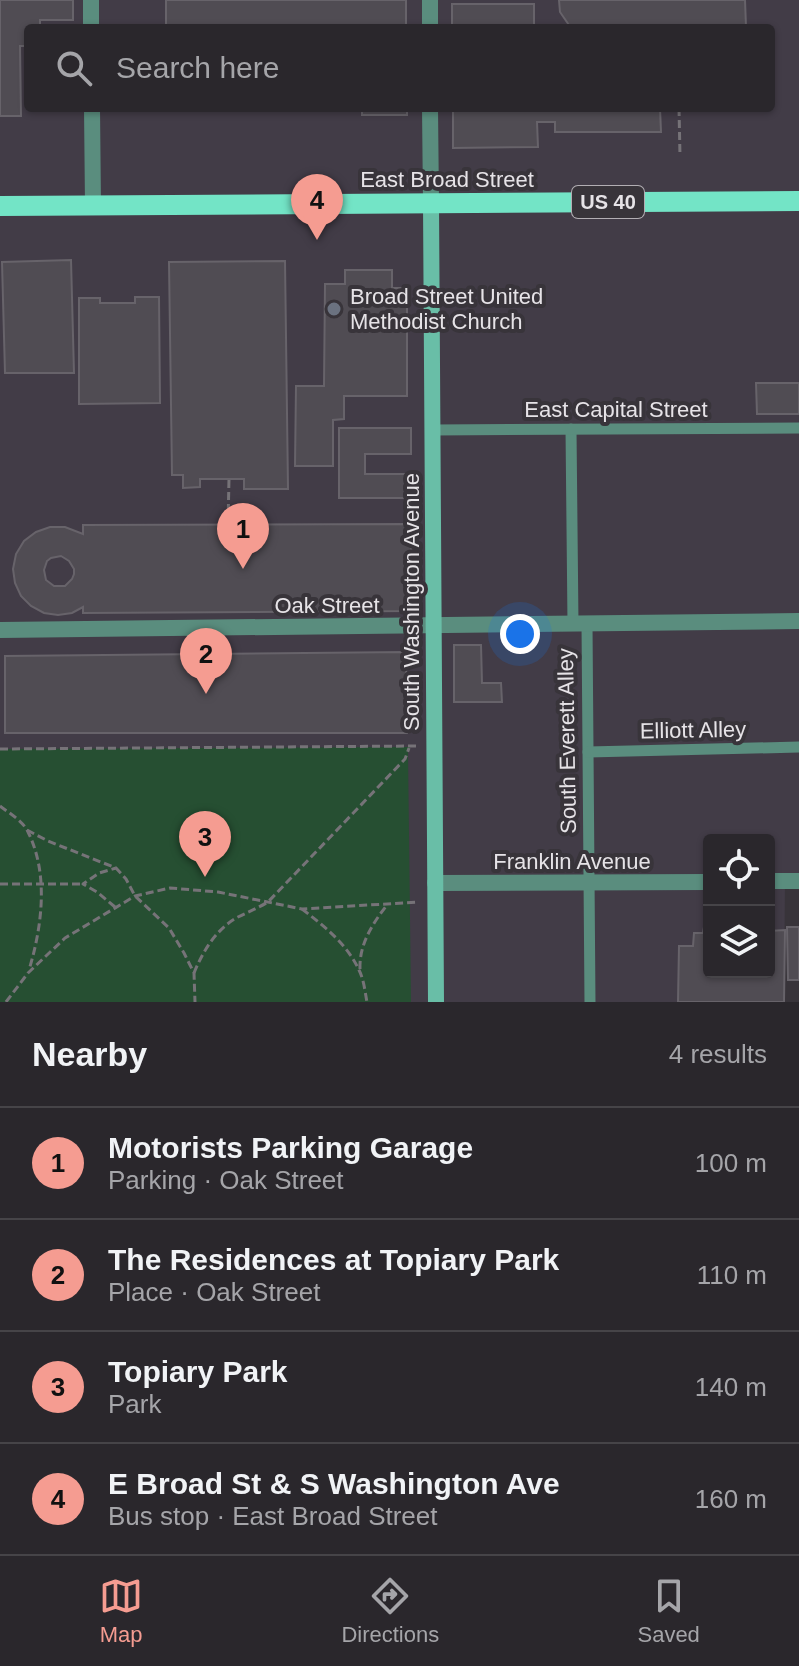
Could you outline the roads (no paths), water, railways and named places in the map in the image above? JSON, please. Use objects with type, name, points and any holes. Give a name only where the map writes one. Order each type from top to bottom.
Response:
[{"type":"main road","name":"East Broad Street","points":[[0,206],[799,201]]},
{"type":"street","points":[[91,0],[91,24]]},
{"type":"street","points":[[430,0],[430,24]]},
{"type":"street","points":[[92,112],[93,206]]},
{"type":"street","points":[[430,112],[431,203]]},
{"type":"street","name":"South Washington Avenue","points":[[431,203],[436,1002]]},
{"type":"street","name":"Oak Street","points":[[0,630],[799,621]]},
{"type":"street","points":[[775,881],[799,881]]},
{"type":"street","name":"Franklin Avenue","points":[[435,883],[703,882]]},
{"type":"lane","name":"East Capital Street","points":[[433,430],[799,428]]},
{"type":"lane","name":"South Everett Alley","points":[[571,429],[588,752],[590,1002]]},
{"type":"lane","name":"Elliott Alley","points":[[588,752],[799,747]]},
{"type":"place","name":"E Broad St & S Washington Ave","points":[[317,240]]},
{"type":"place","name":"Broad Street United Methodist Church","points":[[334,309]]},
{"type":"place","name":"Motorists Parking Garage","points":[[243,569]]},
{"type":"place","name":"The Residences at Topiary Park","points":[[206,694]]},
{"type":"place","name":"Topiary Park","points":[[205,877]]}]
